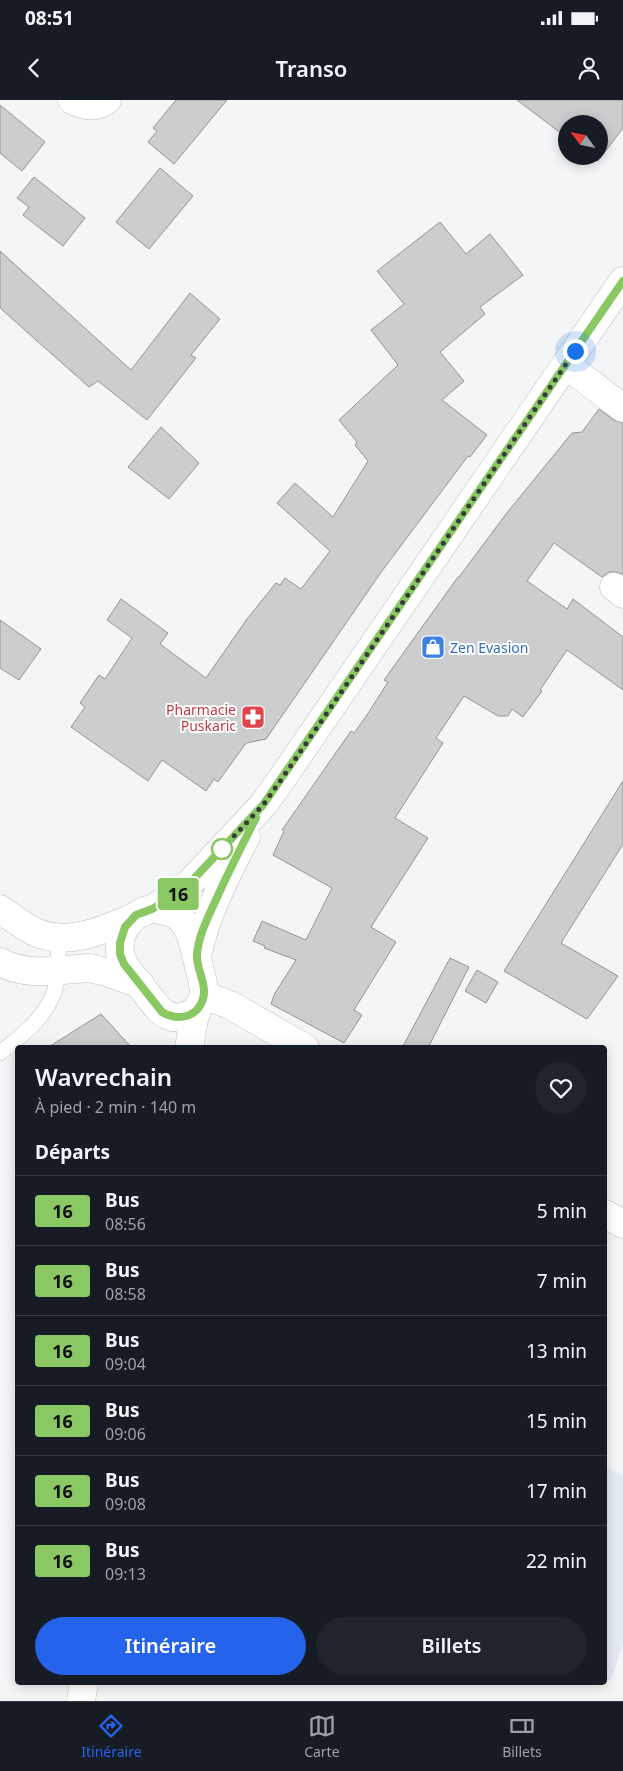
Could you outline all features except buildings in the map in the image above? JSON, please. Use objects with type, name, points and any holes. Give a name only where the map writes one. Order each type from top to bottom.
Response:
[{"type":"main road","points":[[72,100],[89,106],[98,105],[107,100]]},
{"type":"main road","points":[[196,956],[209,915],[227,874],[263,805],[623,281]]},
{"type":"main road","points":[[566,365],[623,408]]},
{"type":"main road","points":[[0,909],[33,931],[45,935],[58,937],[81,936],[101,932],[142,914],[174,896],[189,884],[263,805]]},
{"type":"main road","points":[[181,1045],[162,1012],[127,968],[120,954],[122,932],[142,914],[168,911],[182,920],[191,934],[204,988],[193,1025],[190,1045]]},
{"type":"main road","points":[[0,962],[19,970],[31,972],[90,968],[140,984]]},
{"type":"main road","points":[[162,1012],[174,1017],[184,1017],[193,1013],[201,1002],[214,999],[230,1004],[300,1045]]},
{"type":"main road","points":[[607,1215],[623,1224]]},
{"type":"main road","points":[[81,1701],[84,1685]]},
{"type":"lane","points":[[0,1053],[31,1028],[40,1018],[55,990],[58,937]]},
{"type":"shaded area","points":[[607,1468],[623,1475],[623,1645],[611,1680],[607,1679]]},
{"type":"bus line","name":"16","points":[[256,818],[227,874],[200,940],[196,956],[204,988],[202,1002],[193,1013],[184,1017],[170,1016],[162,1012],[124,964],[120,954],[120,943],[122,932],[128,922],[136,915],[152,909],[179,893],[263,805],[623,281]]},
{"type":"place","name":"Zen Evasion","points":[[433,647]]},
{"type":"place","name":"Pharmacie Puskaric","points":[[253,717]]},
{"type":"route","points":[[222,849],[263,805],[281,780],[575,351]]}]
